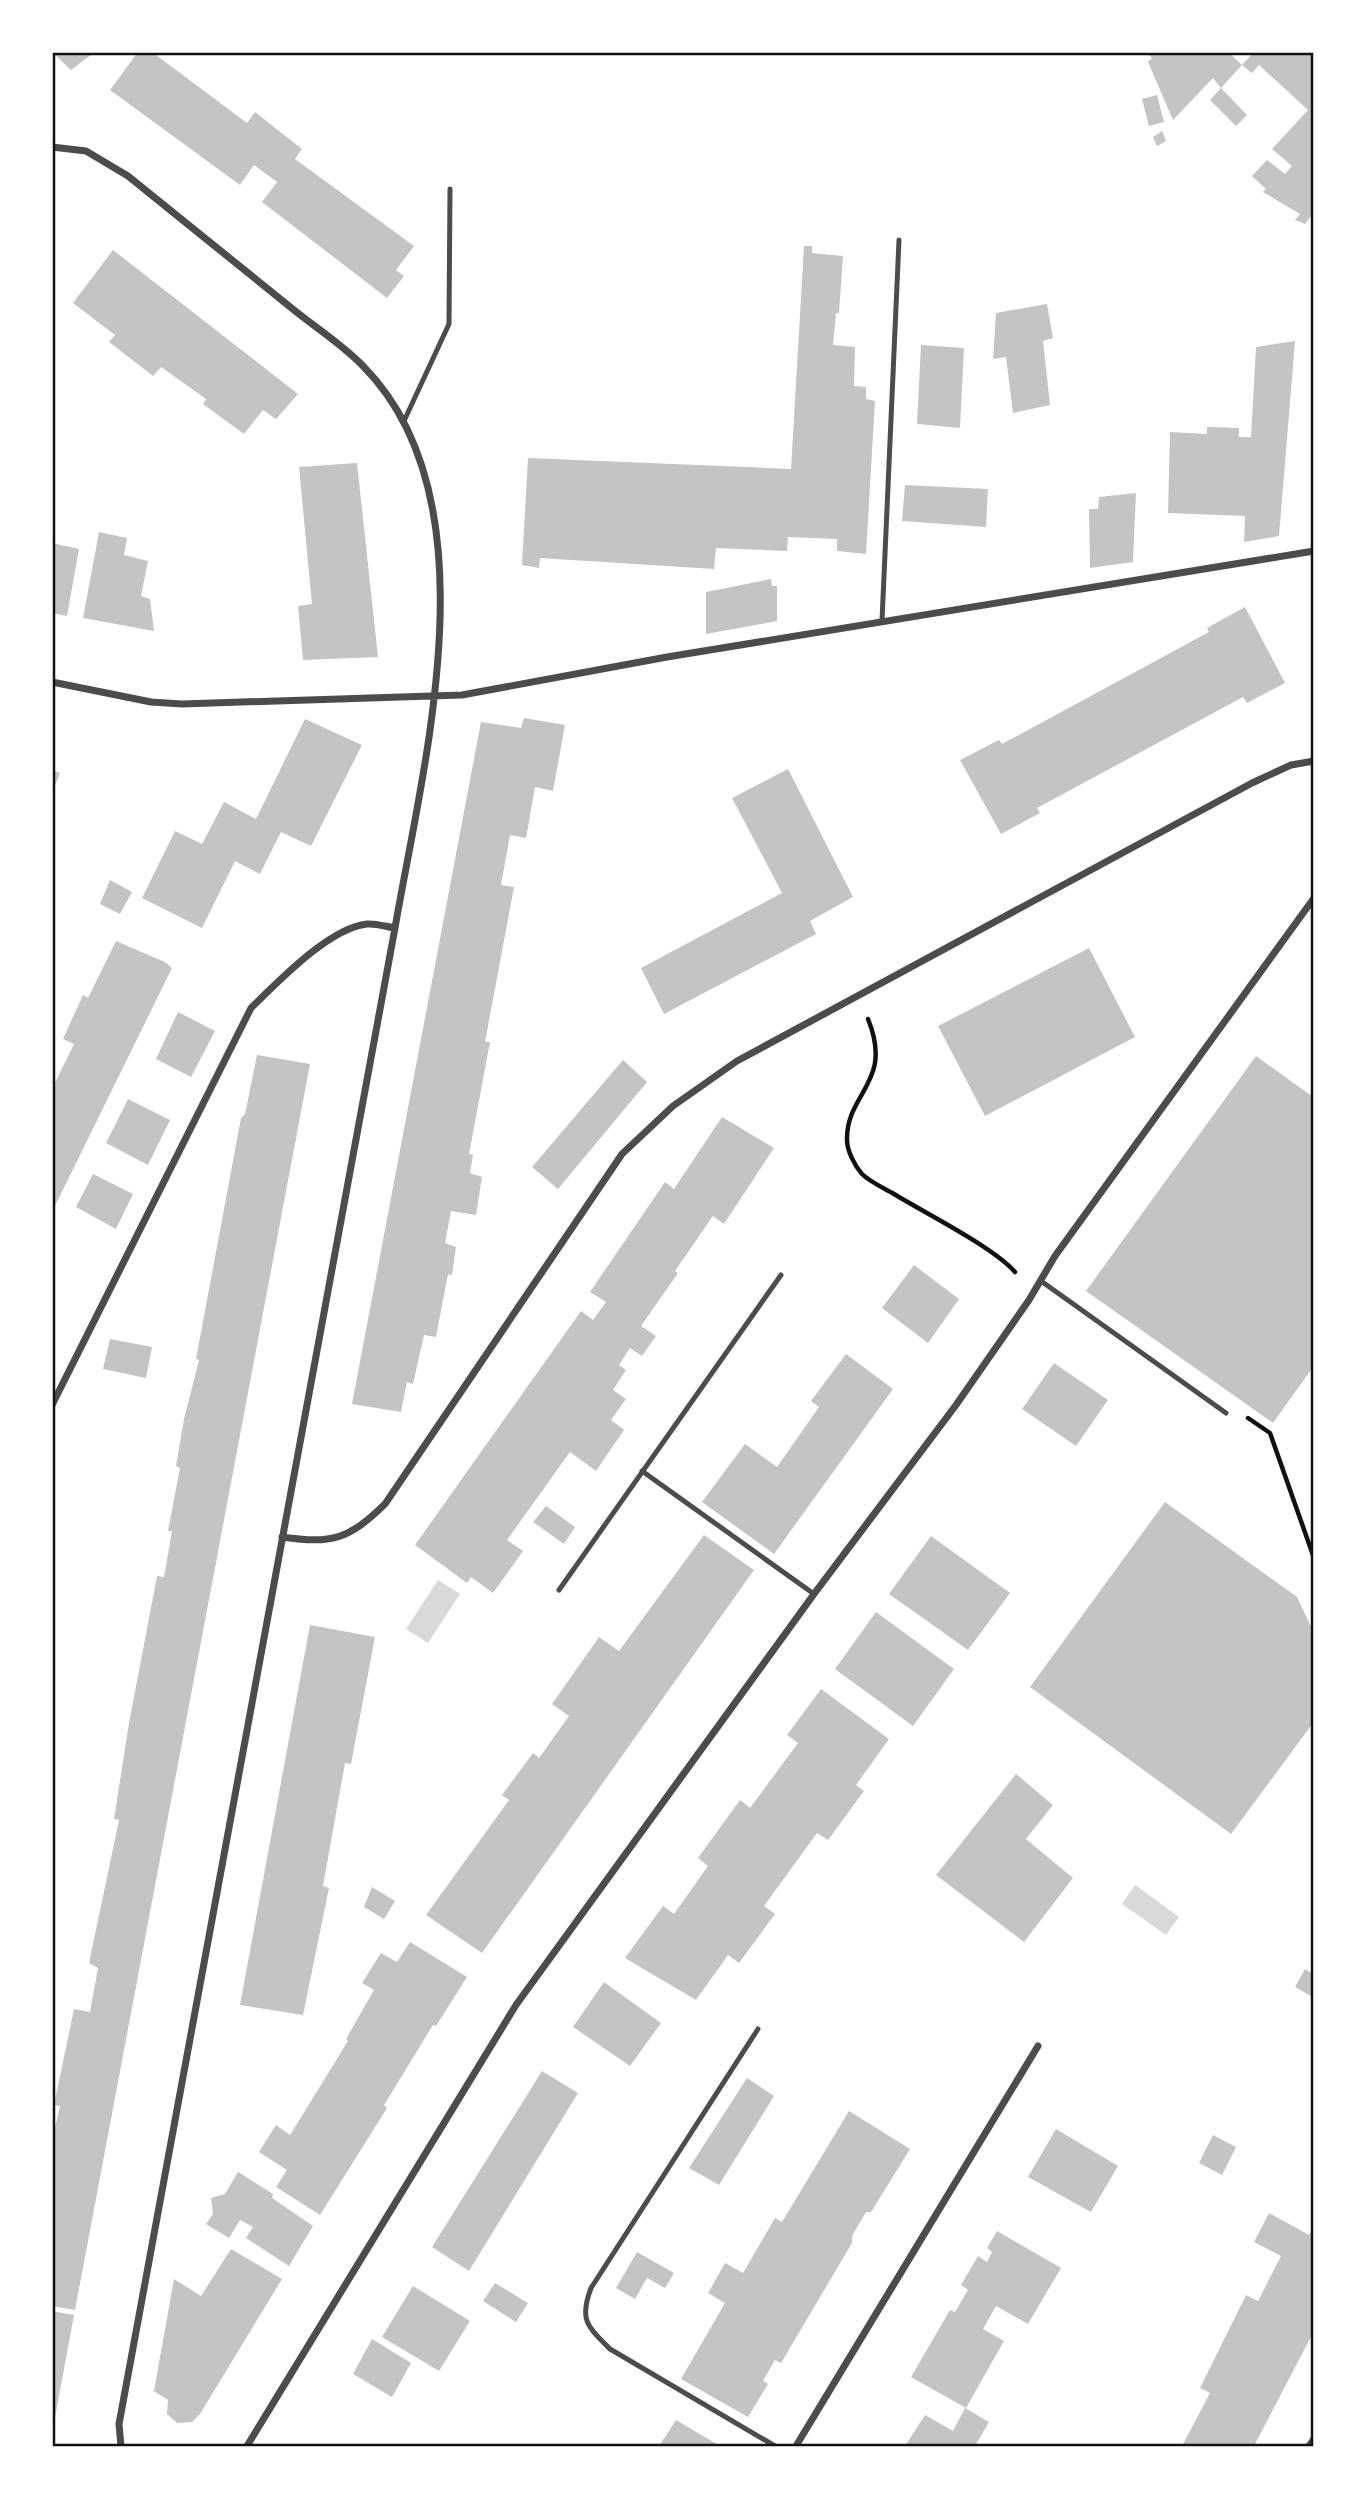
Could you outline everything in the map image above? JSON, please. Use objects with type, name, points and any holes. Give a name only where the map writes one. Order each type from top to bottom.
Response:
[{"type":"street","points":[[52,147],[86,151],[128,176],[364,367],[404,421],[429,483],[438,541],[441,607],[435,695],[395,928],[119,2424],[121,2446]]},
{"type":"street","points":[[52,682],[151,702],[182,704],[462,695],[882,621],[1314,551]]},
{"type":"street","points":[[282,1537],[320,1542],[358,1530],[385,1504],[622,1154],[673,1106],[737,1061],[1252,783],[1291,765],[1314,761]]},
{"type":"street","points":[[247,2446],[516,2005],[814,1594],[956,1405],[1029,1300],[1055,1256],[1314,898]]},
{"type":"street","points":[[52,1405],[251,1008],[295,967],[340,934],[367,924],[395,928]]},
{"type":"street","points":[[796,2446],[1038,2046]]},
{"type":"street","points":[[1309,2446],[1314,2438]]},
{"type":"lane","points":[[404,421],[449,324],[450,189]]},
{"type":"lane","points":[[882,621],[899,240]]},
{"type":"lane","points":[[559,1590],[781,1275]]},
{"type":"lane","points":[[1041,1281],[1227,1413]]},
{"type":"lane","points":[[642,1471],[814,1594]]},
{"type":"lane","points":[[758,2029],[591,2288],[583,2309],[589,2327],[610,2348],[775,2446]]},
{"type":"path","points":[[859,996],[873,1031],[877,1056],[872,1077],[850,1122],[847,1141],[850,1155],[862,1174],[1014,1270],[1029,1300]]},
{"type":"path","points":[[1227,1413],[1249,1418],[1270,1433],[1314,1558]]},
{"type":"shaded area","points":[[438,1580],[460,1594],[428,1643],[406,1629]]},
{"type":"shaded area","points":[[1135,1885],[1179,1917],[1166,1935],[1122,1904]]},
{"type":"building","points":[[52,52],[95,52],[71,70]]},
{"type":"building","points":[[138,52],[152,52],[247,123],[255,112],[302,149],[295,159],[414,246],[396,270],[404,276],[387,298],[262,202],[277,182],[254,165],[240,185],[110,90]]},
{"type":"building","points":[[1146,52],[1228,52],[1242,65],[1221,88],[1213,78],[1173,120],[1148,62],[1152,58]]},
{"type":"building","points":[[1254,52],[1313,52],[1313,218],[1311,216],[1305,224],[1295,220],[1300,214],[1263,192],[1266,189],[1252,176],[1267,160],[1285,174],[1292,166],[1272,149],[1308,110],[1259,65],[1252,73],[1242,65]]},
{"type":"building","points":[[1221,88],[1247,115],[1236,126],[1210,100]]},
{"type":"building","points":[[1157,95],[1164,122],[1149,126],[1142,99]]},
{"type":"building","points":[[1162,131],[1166,141],[1157,146],[1153,137]]},
{"type":"building","points":[[804,246],[812,246],[812,253],[843,256],[839,313],[836,313],[833,345],[855,347],[854,386],[866,387],[866,399],[875,401],[866,554],[837,551],[837,539],[788,537],[787,551],[716,548],[714,569],[540,558],[539,568],[522,565],[528,458],[791,469]]},
{"type":"building","points":[[113,250],[298,394],[276,419],[263,410],[244,434],[203,404],[206,399],[161,367],[153,376],[109,342],[115,335],[73,303]]},
{"type":"building","points":[[1047,304],[1053,338],[1043,341],[1050,405],[1013,413],[1006,357],[993,359],[996,313]]},
{"type":"building","points":[[1295,341],[1279,536],[1244,542],[1245,516],[1168,513],[1170,432],[1207,434],[1207,427],[1239,428],[1239,437],[1251,437],[1256,347]]},
{"type":"building","points":[[921,345],[964,348],[960,428],[917,424]]},
{"type":"building","points":[[357,463],[378,657],[303,660],[298,606],[312,604],[299,467]]},
{"type":"building","points":[[905,485],[988,489],[986,527],[902,521]]},
{"type":"building","points":[[1136,493],[1133,562],[1090,568],[1089,509],[1098,509],[1099,497]]},
{"type":"building","points":[[99,532],[127,538],[124,555],[148,561],[141,596],[150,599],[154,631],[83,618]]},
{"type":"building","points":[[52,543],[79,549],[67,616],[52,613]]},
{"type":"building","points":[[771,579],[772,586],[777,586],[777,621],[706,634],[706,592]]},
{"type":"building","points":[[1245,607],[1285,683],[1247,703],[1243,697],[1037,808],[1040,813],[1001,834],[960,760],[999,740],[1002,744],[1209,632],[1207,628]]},
{"type":"building","points":[[524,718],[565,725],[553,791],[535,787],[526,838],[510,835],[501,885],[514,887],[485,1042],[490,1042],[469,1154],[473,1155],[470,1173],[482,1177],[476,1215],[451,1211],[445,1243],[456,1247],[452,1275],[448,1274],[436,1337],[424,1335],[413,1384],[407,1382],[401,1412],[352,1404],[481,722],[521,728]]},
{"type":"building","points":[[305,719],[362,745],[311,846],[281,832],[260,874],[235,861],[202,928],[142,898],[175,831],[202,844],[224,802],[256,819]]},
{"type":"building","points":[[788,769],[853,897],[810,921],[816,934],[664,1014],[641,968],[782,893],[732,798]]},
{"type":"building","points":[[52,770],[60,773],[53,790],[52,790]]},
{"type":"building","points":[[110,880],[132,892],[120,914],[100,904]]},
{"type":"building","points":[[116,941],[165,962],[172,968],[52,1212],[52,1089],[74,1044],[63,1039],[83,995],[88,998]]},
{"type":"building","points":[[1089,948],[1135,1037],[985,1116],[938,1026]]},
{"type":"building","points":[[178,1012],[215,1031],[191,1077],[156,1059]]},
{"type":"building","points":[[257,1055],[310,1064],[75,2310],[52,2306],[52,2140],[60,2106],[54,2105],[74,2009],[90,2012],[98,1968],[89,1963],[119,1820],[114,1819],[129,1723],[157,1576],[164,1577],[172,1531],[168,1531],[180,1468],[176,1466],[184,1419],[199,1360],[196,1359],[241,1118],[245,1114]]},
{"type":"building","points":[[1256,1056],[1313,1097],[1313,1367],[1273,1423],[1086,1291]]},
{"type":"building","points":[[623,1060],[647,1082],[558,1189],[532,1167]]},
{"type":"building","points":[[128,1099],[170,1120],[148,1165],[106,1143]]},
{"type":"building","points":[[722,1117],[774,1148],[724,1224],[713,1216],[675,1271],[678,1273],[641,1326],[656,1336],[642,1356],[630,1348],[619,1365],[626,1370],[613,1390],[626,1399],[611,1420],[624,1430],[596,1471],[570,1452],[507,1540],[523,1551],[493,1593],[471,1577],[467,1583],[415,1545],[581,1311],[593,1320],[606,1302],[590,1292],[665,1182],[674,1189]]},
{"type":"building","points":[[93,1174],[133,1194],[116,1229],[76,1207]]},
{"type":"building","points":[[914,1265],[959,1299],[928,1343],[882,1308]]},
{"type":"building","points":[[110,1339],[152,1347],[146,1378],[103,1369]]},
{"type":"building","points":[[846,1354],[893,1389],[774,1554],[702,1502],[745,1444],[777,1467],[819,1407],[811,1401]]},
{"type":"building","points":[[1054,1363],[1108,1400],[1076,1446],[1022,1409]]},
{"type":"building","points":[[1165,1502],[1297,1597],[1313,1631],[1313,1723],[1231,1834],[1030,1687]]},
{"type":"building","points":[[546,1506],[575,1527],[564,1544],[533,1522]]},
{"type":"building","points":[[704,1535],[754,1570],[482,1953],[426,1915],[509,1800],[502,1795],[533,1753],[539,1758],[569,1716],[552,1704],[599,1637],[619,1651]]},
{"type":"building","points":[[931,1536],[1010,1593],[968,1650],[889,1594]]},
{"type":"building","points":[[876,1612],[954,1669],[913,1726],[835,1669]]},
{"type":"building","points":[[310,1625],[375,1637],[351,1764],[345,1763],[323,1886],[329,1888],[303,2015],[240,2005]]},
{"type":"building","points":[[821,1689],[889,1739],[856,1785],[864,1791],[828,1840],[817,1833],[764,1906],[775,1914],[739,1963],[728,1955],[696,2000],[625,1958],[663,1906],[674,1914],[708,1866],[698,1858],[740,1800],[750,1808],[798,1743],[787,1735]]},
{"type":"building","points":[[1016,1774],[1053,1805],[1026,1839],[1073,1878],[1024,1942],[936,1875]]},
{"type":"building","points":[[372,1887],[395,1901],[384,1919],[364,1907]]},
{"type":"building","points":[[410,1942],[467,1977],[436,2026],[433,2025],[384,2105],[387,2108],[320,2215],[276,2187],[287,2170],[259,2152],[276,2125],[290,2135],[348,2041],[346,2039],[374,1990],[362,1983],[381,1953],[397,1962]]},
{"type":"building","points":[[1305,1969],[1313,1974],[1313,1997],[1295,1987]]},
{"type":"building","points":[[604,1982],[661,2023],[630,2066],[573,2027]]},
{"type":"building","points":[[542,2071],[578,2093],[469,2271],[432,2247]]},
{"type":"building","points":[[747,2078],[774,2096],[719,2185],[689,2168]]},
{"type":"building","points":[[849,2111],[910,2149],[871,2212],[866,2212],[852,2236],[852,2243],[781,2363],[775,2360],[763,2381],[768,2384],[748,2417],[681,2379],[725,2303],[708,2293],[725,2263],[743,2273],[775,2218],[782,2222]]},
{"type":"building","points":[[1056,2129],[1118,2166],[1091,2212],[1028,2177]]},
{"type":"building","points":[[1213,2135],[1236,2147],[1222,2175],[1199,2163]]},
{"type":"building","points":[[238,2172],[273,2194],[272,2198],[313,2226],[289,2266],[246,2238],[253,2227],[240,2220],[229,2238],[206,2224],[213,2214],[211,2198],[225,2194]]},
{"type":"building","points":[[1269,2213],[1309,2235],[1313,2227],[1313,2333],[1254,2446],[1182,2446],[1210,2393],[1200,2388],[1246,2295],[1258,2301],[1281,2256],[1254,2242]]},
{"type":"building","points":[[997,2231],[1061,2268],[1028,2324],[996,2306],[983,2329],[1004,2341],[966,2408],[911,2377],[950,2310],[955,2312],[968,2290],[961,2285],[978,2256],[987,2262],[992,2252],[987,2248]]},
{"type":"building","points":[[231,2249],[282,2279],[200,2414],[192,2422],[177,2423],[167,2414],[168,2400],[154,2391],[174,2279],[201,2296]]},
{"type":"building","points":[[637,2252],[674,2273],[665,2288],[647,2278],[635,2299],[616,2288]]},
{"type":"building","points":[[495,2283],[528,2303],[516,2322],[483,2301]]},
{"type":"building","points":[[413,2286],[470,2321],[439,2371],[382,2337]]},
{"type":"building","points":[[52,2311],[74,2315],[54,2423],[52,2423]]},
{"type":"building","points":[[372,2339],[411,2363],[392,2397],[353,2374]]},
{"type":"building","points":[[965,2408],[989,2422],[975,2446],[905,2446],[925,2415],[953,2431]]},
{"type":"building","points":[[676,2420],[720,2446],[659,2446]]}]
